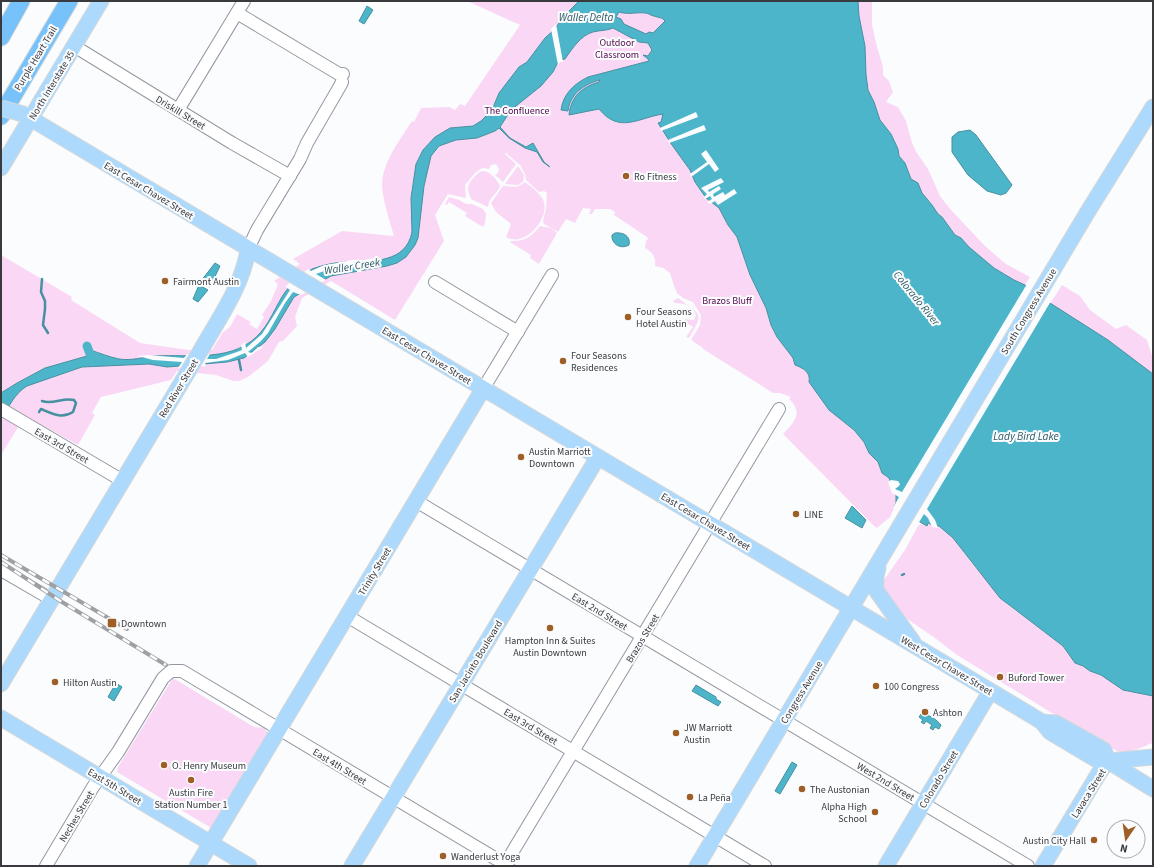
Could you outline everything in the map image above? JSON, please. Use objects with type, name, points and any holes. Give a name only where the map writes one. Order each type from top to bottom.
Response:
[{"type":"highway","points":[[1,37],[21,1]]},
{"type":"highway","name":"Purple Heart Trail","points":[[1,116],[69,1]]},
{"type":"main road","name":"North Interstate 35","points":[[1,168],[27,117],[74,46],[101,1]]},
{"type":"main road","name":"South Congress Avenue","points":[[905,516],[1087,213],[1153,107]]},
{"type":"main road","name":"East Cesar Chavez Street","points":[[1,108],[27,117],[851,608]]},
{"type":"main road","name":"Red River Street","points":[[1,684],[188,372],[233,294],[246,263],[248,248]]},
{"type":"main road","name":"Trinity Street","points":[[197,866],[483,389]]},
{"type":"main road","name":"San Jacinto Boulevard","points":[[352,866],[598,457]]},
{"type":"main road","name":"Congress Avenue","points":[[696,866],[905,516]]},
{"type":"main road","points":[[881,558],[876,577],[876,590],[917,647]]},
{"type":"main road","name":"West Cesar Chavez Street","points":[[851,608],[1042,722],[1056,723],[1104,750],[1108,761],[1153,788]]},
{"type":"main road","name":"Colorado Street","points":[[886,866],[990,692]]},
{"type":"main road","name":"East 5th Street","points":[[1,718],[249,866]]},
{"type":"main road","points":[[1108,761],[1143,759],[1153,756]]},
{"type":"main road","name":"Lavaca Street","points":[[1043,866],[1108,761]]},
{"type":"street","points":[[178,110],[244,1]]},
{"type":"street","name":"Red River Street","points":[[237,13],[341,79],[306,143],[300,159],[257,230],[248,248]]},
{"type":"street","name":"Driskill Street","points":[[74,46],[178,110],[290,176]]},
{"type":"street","name":"Trinity Street","points":[[483,389],[552,275]]},
{"type":"street","points":[[434,282],[518,332]]},
{"type":"street","name":"East 3rd Street","points":[[1,409],[123,481]]},
{"type":"street","name":"Brazos Street","points":[[506,866],[573,751],[779,409]]},
{"type":"street","name":"East 2nd Street","points":[[416,501],[784,720]]},
{"type":"street","points":[[1,570],[51,599]]},
{"type":"street","name":"East 3rd Street","points":[[347,616],[765,866]]},
{"type":"street","name":"East 4th Street","points":[[171,671],[182,671],[506,866]]},
{"type":"street","name":"Neches Street","points":[[46,866],[158,686],[166,674],[171,671]]},
{"type":"street","name":"West 2nd Street","points":[[784,720],[1028,866]]},
{"type":"green space","points":[[467,1],[692,1],[654,62],[596,81],[601,80],[598,108],[610,120],[619,123],[663,114],[659,124],[690,170],[695,182],[705,198],[719,208],[728,225],[737,237],[750,276],[766,308],[771,325],[777,337],[793,358],[795,365],[804,369],[808,373],[810,382],[829,410],[854,430],[864,442],[869,453],[878,462],[882,473],[889,478],[900,496],[890,517],[877,528],[783,434],[794,421],[797,413],[794,404],[789,399],[791,397],[780,393],[773,393],[691,340],[700,325],[701,315],[693,302],[683,298],[677,293],[670,273],[663,268],[655,266],[653,256],[645,248],[646,241],[648,239],[647,237],[614,215],[615,212],[610,209],[595,209],[592,214],[589,214],[591,209],[583,208],[575,223],[566,219],[558,232],[544,224],[543,221],[546,209],[547,193],[544,191],[539,192],[526,180],[525,174],[520,165],[506,153],[505,154],[516,164],[503,182],[495,175],[498,173],[499,169],[496,164],[491,165],[489,169],[482,168],[475,173],[465,185],[466,198],[448,194],[435,215],[444,241],[395,320],[331,281],[302,298],[295,317],[297,326],[283,341],[279,342],[268,361],[248,377],[239,381],[233,381],[216,375],[177,371],[171,380],[101,397],[92,413],[95,415],[78,445],[25,416],[1,455],[1,255],[72,297],[71,300],[140,343],[189,350],[212,350],[223,332],[230,327],[237,314],[251,322],[249,324],[257,329],[264,317],[262,315],[271,301],[278,284],[274,281],[300,264],[293,259],[342,231],[394,236],[382,190],[382,184],[385,167],[397,143],[412,121],[414,122],[421,108],[449,107],[455,110],[460,104],[465,106],[520,25]]},
{"type":"green space","points":[[858,1],[872,1],[872,25],[883,67],[883,75],[889,81],[893,92],[886,102],[898,107],[906,121],[912,143],[928,169],[940,196],[985,246],[1006,264],[1030,277],[1025,285],[994,268],[969,247],[961,238],[955,235],[922,193],[918,183],[911,179],[905,163],[899,156],[898,149],[891,134],[880,120],[868,90],[865,46],[859,16]]},
{"type":"green space","points":[[518,166],[524,175],[523,182],[518,185],[505,184]]},
{"type":"green space","points":[[482,171],[488,172],[493,176],[500,186],[491,198],[488,207],[471,199],[468,190],[468,186],[471,181]]},
{"type":"green space","points":[[525,182],[541,196],[545,209],[543,217],[534,230],[527,236],[520,239],[513,239],[506,237],[511,224],[496,212],[491,203],[503,186],[512,187]]},
{"type":"green space","points":[[449,197],[483,209],[486,214],[483,227],[465,216],[467,213],[449,202],[447,205],[445,204]]},
{"type":"green space","points":[[540,226],[551,228],[557,233],[539,264],[530,258],[531,255],[510,242],[528,238]]},
{"type":"green space","points":[[1062,285],[1080,296],[1090,310],[1116,329],[1126,325],[1147,340],[1153,359],[1153,375],[1050,304]]},
{"type":"green space","points":[[678,298],[696,311],[699,318],[689,338],[686,337],[693,327],[684,321],[685,319],[694,320],[696,315],[687,305],[674,303],[673,301]]},
{"type":"green space","points":[[923,522],[934,526],[939,526],[953,538],[970,561],[1008,605],[1063,646],[1075,663],[1101,675],[1123,690],[1153,696],[1153,743],[1131,751],[1117,751],[957,655],[897,612],[881,584],[905,550],[918,526]]},
{"type":"green space","points":[[173,678],[254,727],[264,728],[270,735],[213,829],[117,772],[118,767]]},
{"type":"water","name":"Lady Bird Lake","points":[[579,1],[858,1],[859,16],[865,46],[868,90],[880,120],[891,134],[898,149],[899,156],[905,163],[911,179],[918,183],[922,193],[938,214],[942,217],[955,235],[961,238],[969,247],[994,268],[1025,285],[1108,340],[1153,374],[1153,696],[1123,690],[1101,675],[1075,663],[1063,646],[1000,598],[953,538],[939,526],[934,526],[928,523],[927,526],[894,507],[896,503],[896,495],[889,478],[882,473],[878,462],[869,453],[864,442],[854,430],[829,410],[809,382],[808,373],[795,365],[793,358],[777,337],[771,325],[766,308],[750,275],[737,237],[728,225],[719,208],[706,198],[695,182],[690,170],[658,123],[661,122],[663,114],[637,121],[621,123],[606,117],[599,109],[569,115],[572,103],[578,93],[599,82],[600,80],[583,87],[575,95],[569,105],[568,111],[561,110],[564,99],[570,90],[588,77],[649,61],[643,55],[648,56],[652,50],[648,43],[639,42],[613,28],[593,32],[581,39],[565,59],[559,60],[553,72],[541,86],[511,110],[500,127],[510,138],[526,147],[533,143],[544,162],[550,167],[543,162],[537,152],[525,148],[509,138],[499,128],[477,138],[456,140],[439,146],[431,156],[424,186],[418,238],[415,245],[406,257],[397,263],[331,276],[294,297],[275,329],[265,342],[244,358],[227,362],[167,367],[149,364],[82,367],[22,389],[9,405],[1,419],[1,393],[45,368],[87,356],[87,352],[90,350],[115,358],[128,360],[155,356],[212,355],[239,349],[261,332],[286,291],[294,282],[312,269],[339,263],[378,260],[396,255],[403,250],[409,242],[412,232],[411,198],[416,164],[423,150],[435,137],[450,128],[473,126],[481,121],[492,110],[499,93],[519,67],[527,62],[545,38],[555,29],[563,17]],"holes":[[[619,12],[646,13],[662,18],[665,21],[653,33],[649,32],[646,34],[624,24],[621,19],[616,17]]]},
{"type":"water","points":[[367,6],[373,10],[364,24],[359,21]]},
{"type":"water","points":[[970,130],[976,135],[1012,185],[1006,193],[1001,195],[987,191],[968,175],[952,152],[952,137],[958,132]]},
{"type":"water","points":[[615,233],[626,235],[629,239],[629,245],[621,247],[616,245],[612,238],[612,235]]},
{"type":"water","points":[[215,263],[220,266],[210,287],[201,281]]},
{"type":"water","points":[[199,285],[208,290],[198,302],[193,299]]},
{"type":"water","points":[[852,506],[866,520],[862,528],[845,518]]},
{"type":"water","points":[[116,683],[122,687],[114,701],[108,697]]},
{"type":"water","points":[[696,685],[716,697],[716,699],[721,702],[718,706],[692,691]]},
{"type":"water","points":[[921,714],[930,716],[937,721],[941,725],[939,729],[935,727],[933,730],[930,728],[932,725],[926,721],[924,724],[921,722],[923,720],[919,717]]},
{"type":"water","points":[[792,762],[797,765],[780,794],[775,791]]},
{"type":"pier","points":[[556,24],[563,62],[560,62],[558,65],[551,29]]},
{"type":"pier","points":[[696,112],[698,117],[661,131],[660,128]]},
{"type":"pier","points":[[704,125],[706,130],[669,143],[668,140]]},
{"type":"pier","points":[[706,150],[719,169],[715,172],[709,164],[691,177],[690,174],[707,162],[701,154]]},
{"type":"pier","points":[[721,178],[724,182],[708,190],[709,192],[719,186],[721,189],[713,194],[714,197],[723,192],[725,195],[734,189],[737,193],[718,205],[715,201],[710,204],[707,202],[712,199],[710,196],[705,199],[704,197],[707,194],[701,188]]},
{"type":"pier","points":[[375,258],[375,260],[362,263],[361,272],[357,272],[357,264],[327,270],[316,274],[326,280],[301,295],[293,292],[268,333],[248,352],[252,353],[258,347],[263,347],[248,357],[245,353],[228,360],[205,363],[206,366],[178,368],[182,362],[153,360],[138,356],[148,355],[184,358],[187,354],[210,354],[207,359],[216,359],[242,350],[241,345],[245,342],[246,348],[262,334],[290,290],[286,287],[288,284],[308,269],[311,271],[322,266],[352,260]]},
{"type":"pier","points":[[1027,284],[1051,301],[927,509],[935,520],[938,528],[932,527],[928,518],[924,514],[918,524],[893,508],[899,497],[892,493],[888,482],[891,480],[898,481],[900,484],[895,489],[902,492]]},
{"type":"waterway","points":[[42,279],[41,292],[45,301],[43,325],[48,333]]},
{"type":"waterway","points":[[87,346],[93,362]]},
{"type":"waterway","points":[[239,360],[241,370]]},
{"type":"waterway","points":[[39,412],[41,409],[57,415],[65,415],[73,412],[76,403],[74,400],[70,399],[50,402],[42,401]]},
{"type":"railway","points":[[1,555],[127,629]]},
{"type":"railway","points":[[1,562],[62,602],[166,665]]},
{"type":"place","name":"Ro Fitness","points":[[626,176]]},
{"type":"place","name":"Fairmont Austin","points":[[165,281]]},
{"type":"place","name":"Four Seasons Hotel Austin","points":[[628,317]]},
{"type":"place","name":"Four Seasons Residences","points":[[563,361]]},
{"type":"place","name":"Austin Marriott Downtown","points":[[521,457]]},
{"type":"place","name":"LINE","points":[[796,514]]},
{"type":"place","name":"Downtown","points":[[112,623]]},
{"type":"place","name":"Hampton Inn & Suites Austin Downtown","points":[[550,628]]},
{"type":"place","name":"Buford Tower","points":[[1000,677]]},
{"type":"place","name":"Hilton Austin","points":[[55,682]]},
{"type":"place","name":"100 Congress","points":[[876,686]]},
{"type":"place","name":"Ashton","points":[[925,712]]},
{"type":"place","name":"JW Marriott Austin","points":[[676,733]]},
{"type":"place","name":"O. Henry Museum","points":[[164,765]]},
{"type":"place","name":"Austin Fire Station Number 1","points":[[191,780]]},
{"type":"place","name":"The Austonian","points":[[802,789]]},
{"type":"place","name":"La Peña","points":[[690,797]]},
{"type":"place","name":"Alpha High School","points":[[875,812]]},
{"type":"place","name":"Austin City Hall","points":[[1094,840]]},
{"type":"place","name":"Wanderlust Yoga","points":[[443,856]]},
{"type":"water label","name":"Waller Delta","points":[[586,17]]},
{"type":"water label","name":"Waller Creek","points":[[352,266]]},
{"type":"water label","name":"Colorado River","points":[[917,298]]},
{"type":"park label","name":"Outdoor Classroom","points":[[617,48]]},
{"type":"park label","name":"The Confluence","points":[[517,110]]},
{"type":"park label","name":"Brazos Bluff","points":[[727,300]]}]
